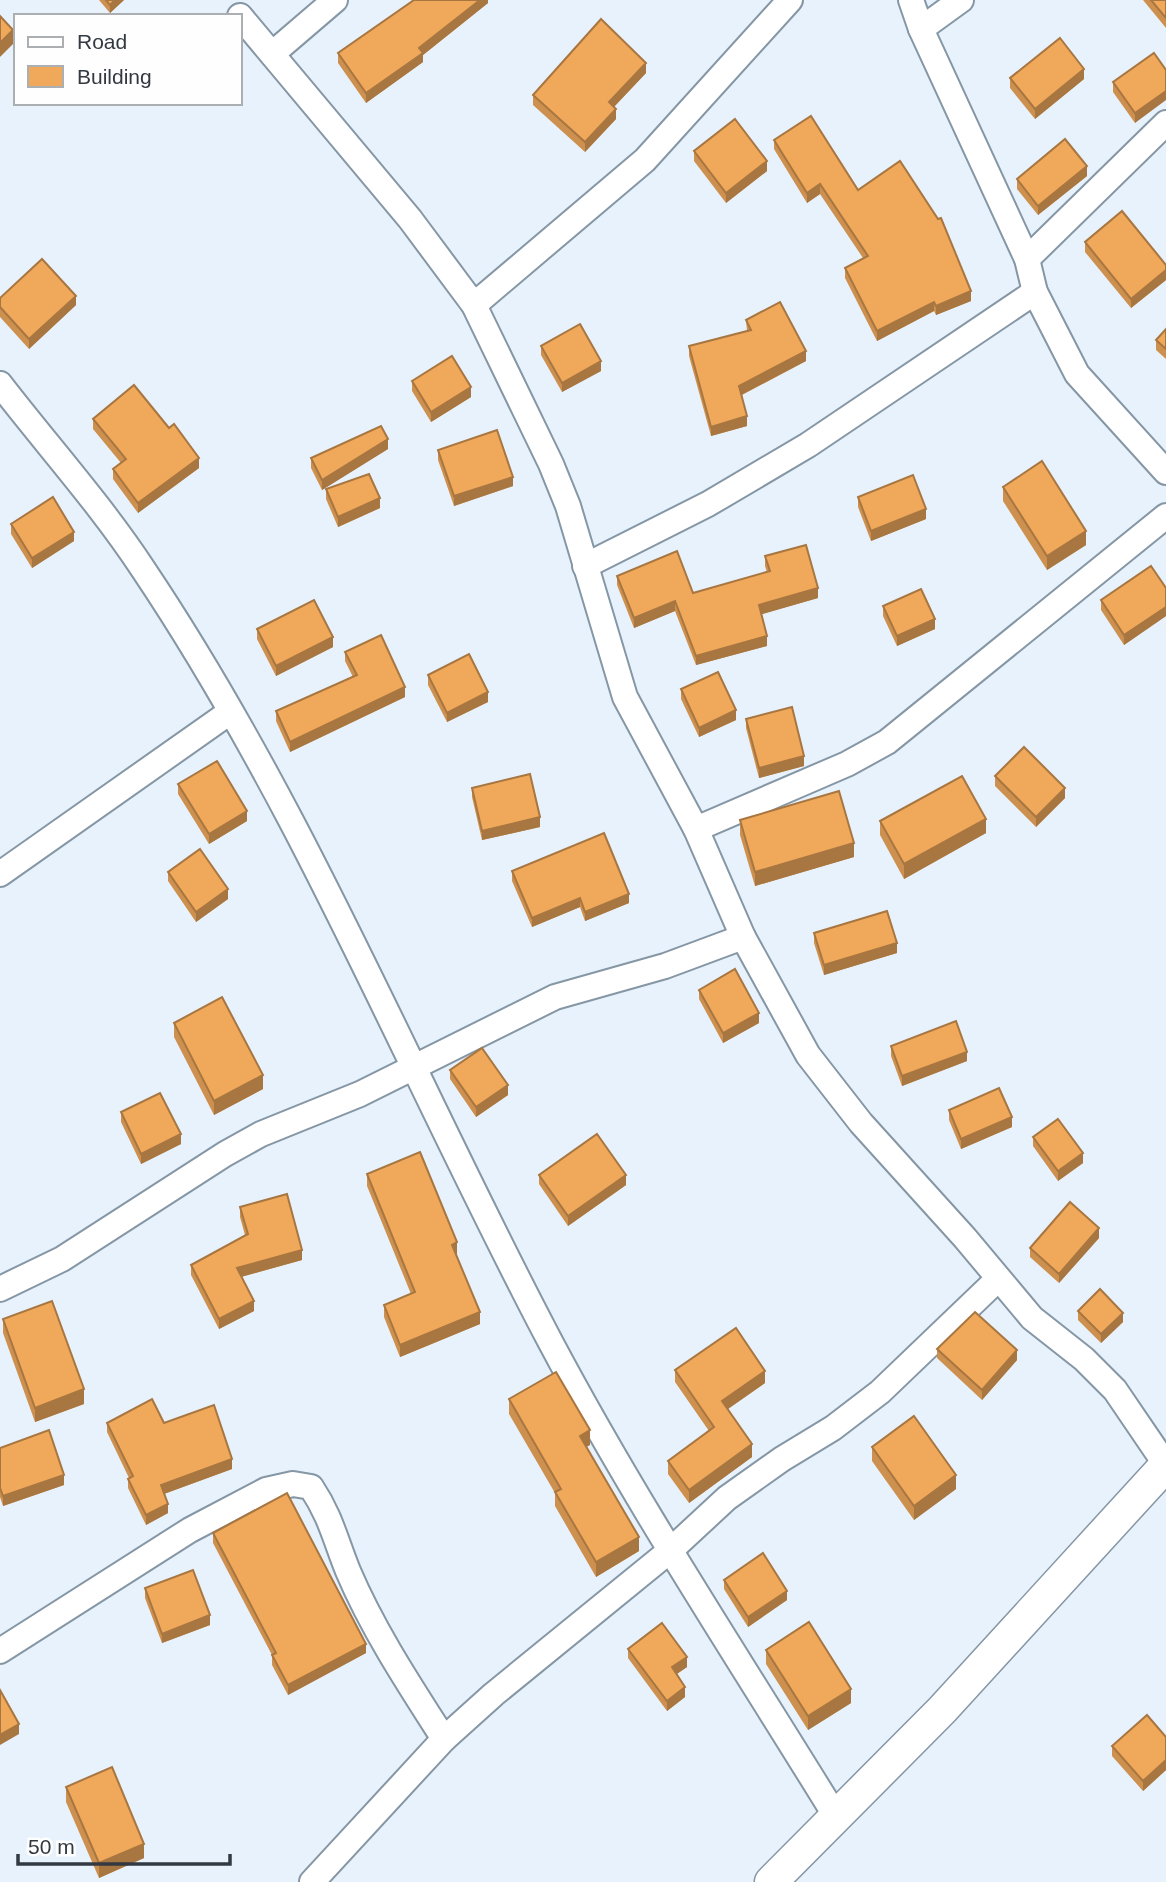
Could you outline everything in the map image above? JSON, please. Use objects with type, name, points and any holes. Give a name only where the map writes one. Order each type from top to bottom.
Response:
[{"type":"street","points":[[226,0],[238,14]]},
{"type":"street","points":[[272,54],[335,0]]},
{"type":"street","points":[[474,305],[645,160],[790,0]]},
{"type":"street","points":[[911,0],[921,29],[1027,259],[1035,292],[1077,374],[1166,472]]},
{"type":"street","points":[[921,29],[961,0]]},
{"type":"street","points":[[242,18],[411,219],[474,305],[551,464],[568,506],[625,697],[696,829],[743,937],[821,1075],[1032,1318],[1084,1359],[1115,1390],[1166,1465],[942,1710],[771,1882]]},
{"type":"street","points":[[1027,259],[1166,123]]},
{"type":"street","points":[[584,566],[708,504],[808,445],[1035,292]]},
{"type":"street","points":[[0,384],[142,567],[230,712],[307,850],[551,1342],[672,1549],[835,1815]]},
{"type":"street","points":[[696,829],[847,764],[887,741],[1166,516]]},
{"type":"street","points":[[0,845],[4,871],[142,771],[230,712]]},
{"type":"street","points":[[0,1289],[62,1259],[225,1154],[261,1134],[360,1094],[555,997],[665,966],[743,937]]},
{"type":"street","points":[[313,1882],[444,1740],[494,1694],[672,1549],[727,1498],[832,1428],[880,1392],[998,1279]]},
{"type":"street","points":[[0,1651],[190,1530],[266,1490],[293,1484],[311,1488],[328,1513],[348,1572],[408,1683],[444,1740]]},
{"type":"building","points":[[414,0],[480,0],[419,48],[423,53],[366,93],[338,53]]},
{"type":"building","points":[[1151,0],[1166,0],[1166,18]]},
{"type":"building","points":[[0,16],[13,30],[0,43]]},
{"type":"building","points":[[601,19],[646,63],[609,102],[616,109],[585,142],[533,95]]},
{"type":"building","points":[[1060,38],[1084,69],[1035,109],[1010,78]]},
{"type":"building","points":[[1154,53],[1166,70],[1166,91],[1135,113],[1113,82]]},
{"type":"building","points":[[811,116],[858,190],[900,161],[938,219],[941,218],[971,291],[936,306],[934,302],[877,331],[845,268],[868,256],[820,184],[807,193],[774,140]]},
{"type":"building","points":[[735,119],[767,161],[726,193],[694,151]]},
{"type":"building","points":[[1065,139],[1087,166],[1038,206],[1017,179]]},
{"type":"building","points":[[1122,211],[1166,265],[1166,270],[1131,299],[1085,242]]},
{"type":"building","points":[[42,259],[76,296],[29,339],[0,307],[0,298]]},
{"type":"building","points":[[780,302],[806,351],[739,386],[747,416],[711,427],[689,346],[751,330],[746,320]]},
{"type":"building","points":[[580,324],[601,361],[562,383],[541,346]]},
{"type":"building","points":[[1166,329],[1166,349],[1156,340]]},
{"type":"building","points":[[452,356],[471,387],[431,412],[412,381]]},
{"type":"building","points":[[134,385],[169,428],[174,424],[199,458],[138,503],[113,469],[126,459],[93,419]]},
{"type":"building","points":[[381,426],[388,439],[322,480],[311,458]]},
{"type":"building","points":[[497,430],[513,477],[454,496],[438,450]]},
{"type":"building","points":[[1042,461],[1086,531],[1047,556],[1003,487]]},
{"type":"building","points":[[369,474],[380,498],[338,517],[326,489]]},
{"type":"building","points":[[913,475],[926,509],[871,531],[858,497]]},
{"type":"building","points":[[53,497],[74,532],[32,558],[11,524]]},
{"type":"building","points":[[806,545],[818,588],[759,605],[767,636],[696,656],[675,601],[634,618],[617,576],[677,551],[693,593],[770,571],[765,556]]},
{"type":"building","points":[[1151,566],[1166,588],[1166,607],[1124,635],[1101,600]]},
{"type":"building","points":[[921,589],[935,619],[897,636],[883,606]]},
{"type":"building","points":[[314,600],[333,637],[276,666],[257,629]]},
{"type":"building","points":[[381,635],[405,687],[290,742],[276,711],[357,675],[345,652]]},
{"type":"building","points":[[469,654],[488,692],[447,713],[428,675]]},
{"type":"building","points":[[718,672],[736,710],[699,728],[681,689]]},
{"type":"building","points":[[792,707],[804,756],[759,768],[746,719]]},
{"type":"building","points":[[1024,747],[1065,788],[1036,817],[995,776]]},
{"type":"building","points":[[217,761],[247,811],[209,834],[178,784]]},
{"type":"building","points":[[530,774],[540,817],[482,831],[472,788]]},
{"type":"building","points":[[962,776],[986,819],[904,864],[880,821]]},
{"type":"building","points":[[839,791],[854,843],[755,872],[740,820]]},
{"type":"building","points":[[604,833],[629,894],[585,912],[580,898],[532,918],[512,871]]},
{"type":"building","points":[[200,849],[228,889],[196,912],[168,872]]},
{"type":"building","points":[[887,911],[897,943],[824,965],[814,933]]},
{"type":"building","points":[[735,969],[759,1013],[723,1033],[699,990]]},
{"type":"building","points":[[222,997],[263,1075],[214,1101],[174,1023]]},
{"type":"building","points":[[956,1021],[967,1052],[902,1076],[891,1046]]},
{"type":"building","points":[[482,1048],[508,1085],[476,1107],[450,1070]]},
{"type":"building","points":[[999,1088],[1012,1117],[961,1139],[949,1110]]},
{"type":"building","points":[[160,1093],[181,1134],[141,1154],[121,1112]]},
{"type":"building","points":[[1058,1119],[1083,1153],[1058,1171],[1033,1137]]},
{"type":"building","points":[[597,1134],[626,1175],[568,1216],[539,1175]]},
{"type":"building","points":[[420,1152],[457,1242],[452,1245],[480,1312],[400,1345],[384,1305],[415,1292],[367,1174]]},
{"type":"building","points":[[287,1194],[302,1250],[237,1268],[254,1301],[219,1319],[191,1265],[248,1234],[240,1207]]},
{"type":"building","points":[[1070,1202],[1099,1228],[1059,1274],[1030,1248]]},
{"type":"building","points":[[1100,1289],[1123,1313],[1101,1334],[1078,1311]]},
{"type":"building","points":[[52,1301],[84,1389],[35,1408],[3,1319]]},
{"type":"building","points":[[975,1312],[1017,1350],[982,1390],[937,1349]]},
{"type":"building","points":[[736,1328],[765,1371],[722,1401],[752,1444],[689,1490],[668,1461],[714,1427],[675,1370]]},
{"type":"building","points":[[556,1372],[590,1430],[580,1436],[639,1537],[596,1562],[555,1492],[561,1489],[509,1399]]},
{"type":"building","points":[[152,1399],[164,1423],[214,1405],[232,1459],[161,1485],[168,1504],[146,1515],[128,1479],[133,1476],[107,1423]]},
{"type":"building","points":[[914,1416],[956,1475],[914,1506],[872,1447]]},
{"type":"building","points":[[49,1430],[64,1475],[3,1496],[0,1488],[0,1448]]},
{"type":"building","points":[[287,1493],[366,1644],[288,1685],[272,1655],[276,1653],[213,1533]]},
{"type":"building","points":[[763,1553],[787,1591],[748,1617],[724,1580]]},
{"type":"building","points":[[193,1570],[210,1615],[162,1634],[145,1588]]},
{"type":"building","points":[[809,1622],[851,1689],[808,1716],[766,1650]]},
{"type":"building","points":[[662,1623],[687,1657],[672,1667],[685,1687],[667,1701],[628,1649]]},
{"type":"building","points":[[0,1690],[19,1724],[0,1735]]},
{"type":"building","points":[[1147,1715],[1166,1737],[1166,1760],[1143,1781],[1112,1746]]},
{"type":"building","points":[[112,1767],[144,1844],[99,1863],[66,1787]]}]
